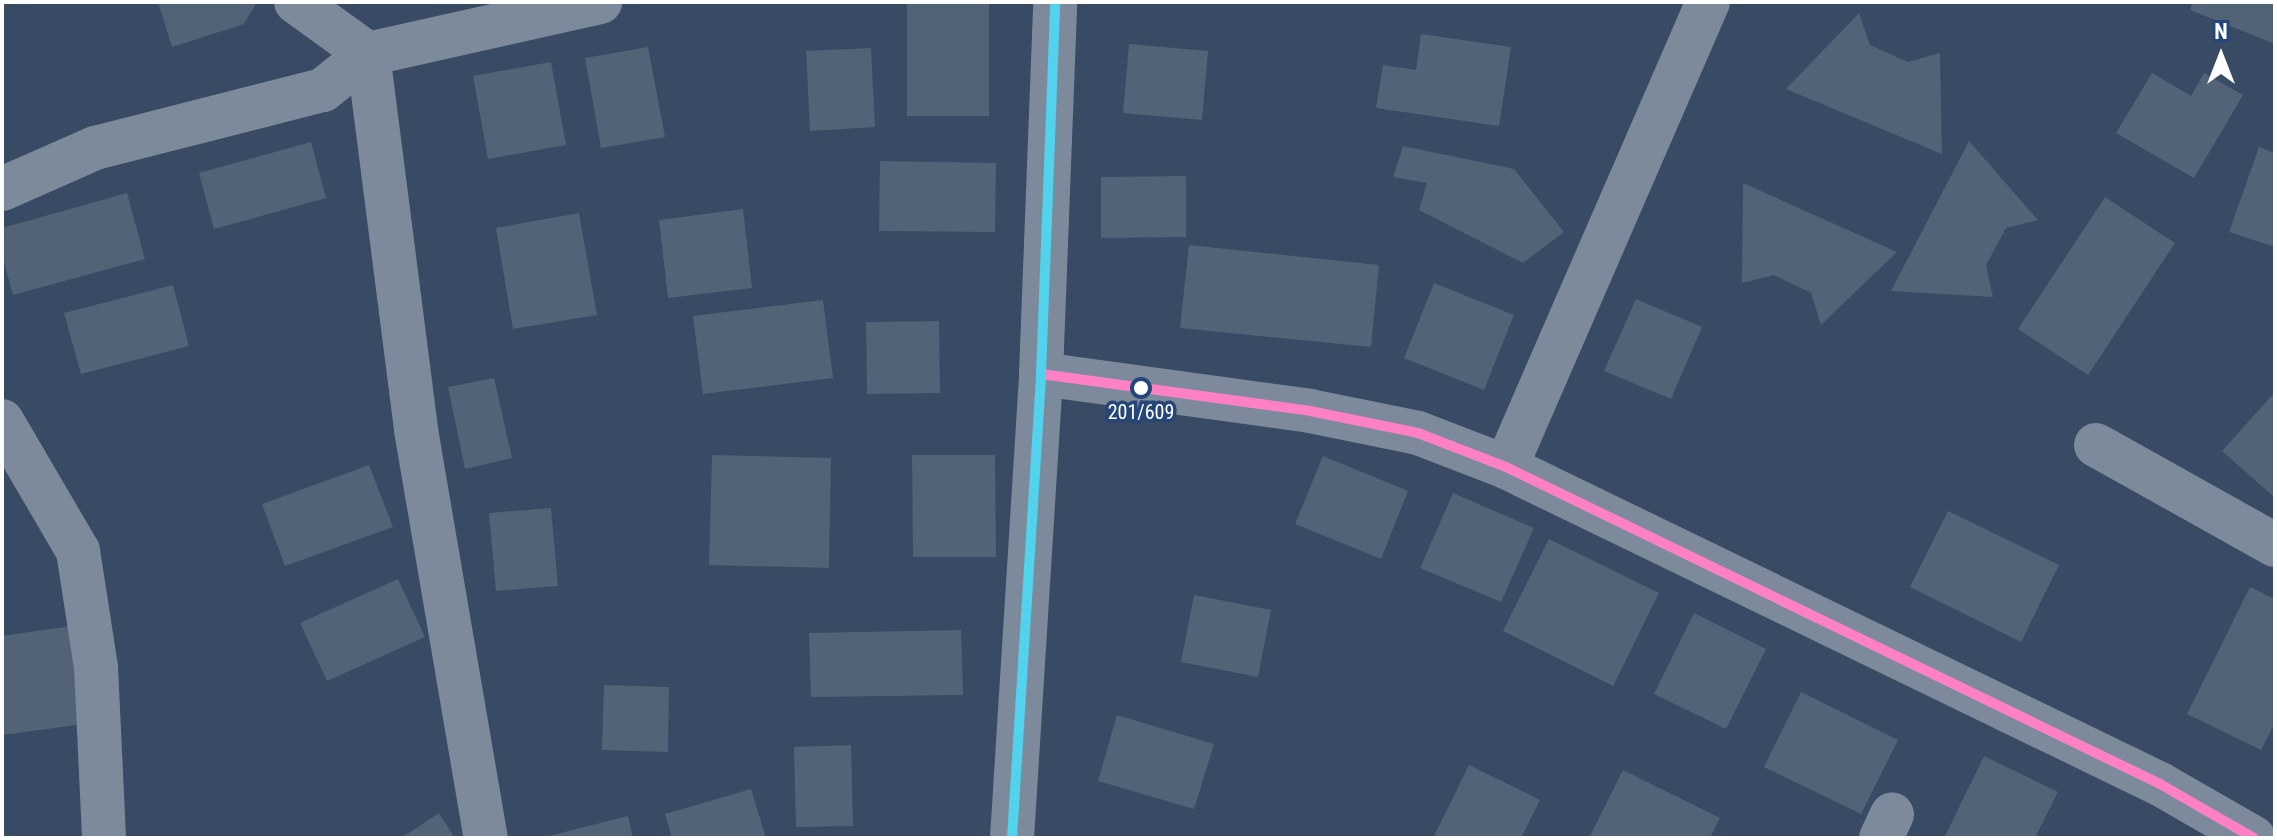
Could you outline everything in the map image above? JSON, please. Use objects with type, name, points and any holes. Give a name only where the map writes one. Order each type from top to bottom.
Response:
[{"type":"street","points":[[296,2],[368,54],[416,430],[486,838]]},
{"type":"street","points":[[2,189],[95,148],[323,90],[368,54],[600,2]]},
{"type":"street","points":[[1015,838],[1041,374],[1055,2]]},
{"type":"street","points":[[1506,467],[1708,2]]},
{"type":"street","points":[[1041,374],[1310,411],[1418,433],[1506,467],[2160,784],[2254,838]]},
{"type":"street","points":[[2,421],[78,551],[96,667],[104,838]]},
{"type":"street","points":[[2096,445],[2275,545]]},
{"type":"building","points":[[158,2],[257,2],[244,24],[172,47]]},
{"type":"building","points":[[907,2],[989,2],[989,116],[907,116]]},
{"type":"building","points":[[2193,2],[2275,2],[2275,44],[2190,10]]},
{"type":"building","points":[[1859,13],[1870,45],[1908,62],[1940,53],[1942,154],[1786,89]]},
{"type":"building","points":[[1421,34],[1511,47],[1499,126],[1376,108],[1383,65],[1416,70]]},
{"type":"building","points":[[1129,44],[1208,51],[1202,120],[1123,113]]},
{"type":"building","points":[[648,47],[665,137],[601,148],[585,58]]},
{"type":"building","points":[[871,48],[875,127],[810,131],[806,51]]},
{"type":"building","points":[[551,62],[566,145],[488,159],[473,76]]},
{"type":"building","points":[[2152,73],[2191,96],[2204,73],[2243,95],[2194,178],[2116,133]]},
{"type":"building","points":[[1969,141],[2038,220],[2006,228],[1986,265],[1993,297],[1891,291]]},
{"type":"building","points":[[311,142],[326,198],[214,229],[199,173]]},
{"type":"building","points":[[1403,146],[1514,169],[1564,232],[1523,263],[1419,210],[1427,183],[1393,177]]},
{"type":"building","points":[[2259,147],[2275,153],[2275,247],[2229,232]]},
{"type":"building","points":[[880,161],[996,163],[995,232],[879,231]]},
{"type":"building","points":[[1186,176],[1186,237],[1101,238],[1101,177]]},
{"type":"building","points":[[1743,183],[1897,252],[1821,325],[1811,293],[1774,275],[1742,283]]},
{"type":"building","points":[[127,193],[145,259],[13,295],[2,255],[2,228]]},
{"type":"building","points":[[2105,197],[2175,243],[2088,375],[2018,329]]},
{"type":"building","points":[[743,209],[752,288],[668,298],[659,220]]},
{"type":"building","points":[[579,213],[597,315],[513,329],[496,228]]},
{"type":"building","points":[[1189,245],[1379,265],[1371,347],[1180,328]]},
{"type":"building","points":[[1434,283],[1514,315],[1484,390],[1404,358]]},
{"type":"building","points":[[173,285],[189,346],[81,374],[64,313]]},
{"type":"building","points":[[1636,299],[1702,327],[1671,399],[1604,371]]},
{"type":"building","points":[[823,300],[833,378],[703,394],[693,316]]},
{"type":"building","points":[[939,321],[940,393],[867,394],[866,322]]},
{"type":"building","points":[[494,378],[512,458],[465,469],[448,387]]},
{"type":"building","points":[[2275,392],[2275,498],[2222,451]]},
{"type":"building","points":[[712,455],[831,458],[829,568],[709,565]]},
{"type":"building","points":[[912,455],[995,455],[996,557],[913,557]]},
{"type":"building","points":[[1323,456],[1408,491],[1381,559],[1295,524]]},
{"type":"building","points":[[369,465],[393,527],[285,566],[262,504]]},
{"type":"building","points":[[1453,493],[1534,528],[1501,602],[1420,568]]},
{"type":"building","points":[[551,508],[558,586],[496,591],[489,513]]},
{"type":"building","points":[[1948,511],[2059,565],[2021,642],[1910,587]]},
{"type":"building","points":[[1549,539],[1659,593],[1613,686],[1503,631]]},
{"type":"building","points":[[398,579],[425,637],[327,681],[300,623]]},
{"type":"building","points":[[2250,587],[2275,599],[2275,723],[2261,750],[2187,714]]},
{"type":"building","points":[[1194,595],[1271,610],[1258,677],[1181,662]]},
{"type":"building","points":[[1694,613],[1766,649],[1726,729],[1654,694]]},
{"type":"building","points":[[71,626],[84,724],[2,735],[2,636]]},
{"type":"building","points":[[961,630],[963,695],[811,697],[809,633]]},
{"type":"building","points":[[604,685],[669,687],[668,752],[602,750]]},
{"type":"building","points":[[1801,692],[1898,740],[1861,814],[1764,767]]},
{"type":"building","points":[[1117,715],[1214,744],[1194,809],[1098,781]]},
{"type":"building","points":[[851,745],[853,826],[796,827],[794,747]]},
{"type":"building","points":[[1984,756],[2058,792],[2035,838],[1944,838]]},
{"type":"building","points":[[1469,765],[1540,800],[1521,838],[1433,838]]},
{"type":"building","points":[[1623,770],[1720,818],[1710,838],[1589,838]]},
{"type":"building","points":[[751,789],[766,838],[672,838],[665,814]]},
{"type":"building","points":[[439,813],[455,838],[401,838]]},
{"type":"building","points":[[628,816],[633,838],[545,838],[545,837]]},
{"type":"transit line","points":[[1012,838],[1041,374],[1055,2]]},
{"type":"transit line","points":[[1041,374],[1310,411],[1418,433],[1506,467],[2160,784],[2254,838]]},
{"type":"place","name":"201/609","points":[[1141,388]]}]
